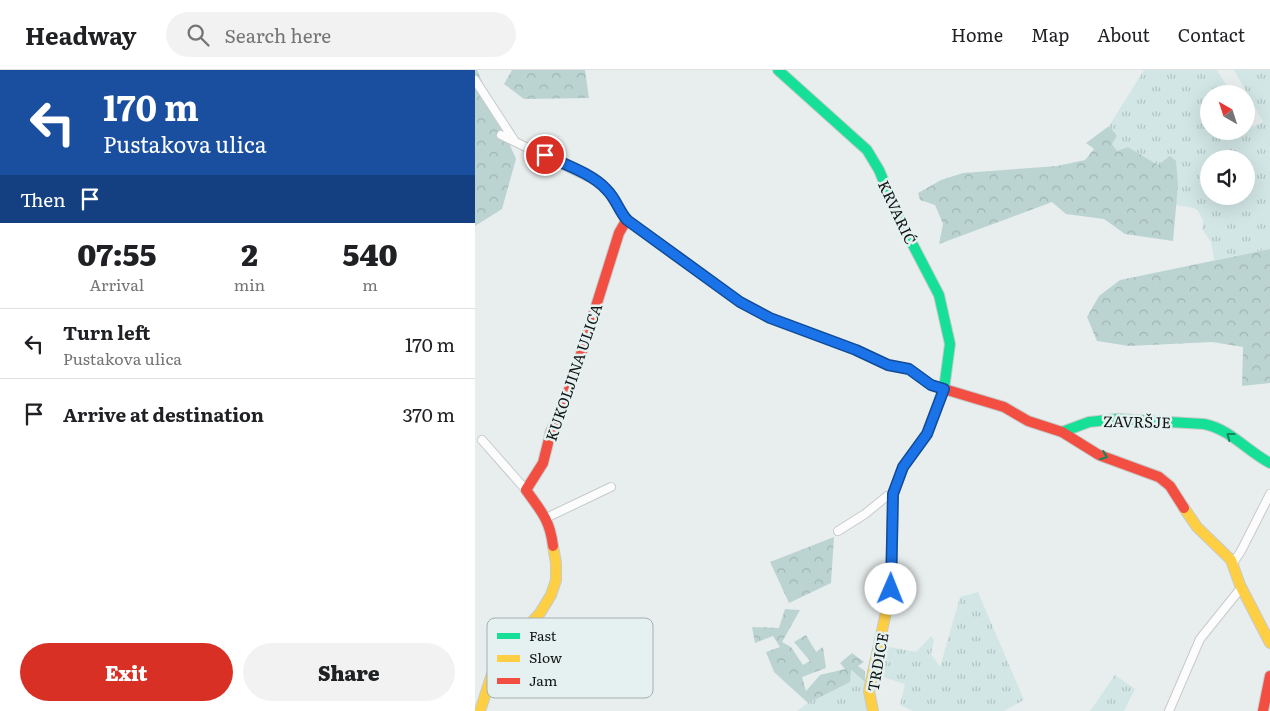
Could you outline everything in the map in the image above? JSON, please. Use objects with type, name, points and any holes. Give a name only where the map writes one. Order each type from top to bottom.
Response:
[{"type":"street","name":"KRVARIĆ","points":[[778,70],[867,150],[879,170],[901,222],[939,294],[950,344],[944,389]]},
{"type":"street","points":[[475,80],[513,140]]},
{"type":"street","points":[[501,135],[598,182],[609,191],[627,220],[740,302],[759,313],[856,350],[888,365],[909,369],[931,385],[999,405],[1028,421],[1062,432],[1099,454],[1133,466],[1166,482],[1198,528],[1233,563],[1241,588],[1266,632],[1270,643]]},
{"type":"street","name":"KUKOLJINA ULICA","points":[[526,490],[543,463],[551,432],[562,410],[576,370],[619,233],[627,220]]},
{"type":"street","name":"TRDICE","points":[[873,711],[869,691],[891,589],[893,494],[903,467],[927,434],[944,389]]},
{"type":"street","name":"ZAVRŠJE","points":[[1062,432],[1075,425],[1122,419],[1197,423],[1220,429],[1255,455],[1270,463]]},
{"type":"street","points":[[482,440],[526,490],[546,518],[551,530],[556,563],[554,587],[535,618]]},
{"type":"street","points":[[546,518],[611,487]]},
{"type":"street","points":[[838,531],[865,514],[887,496],[893,494]]},
{"type":"street","points":[[1233,563],[1270,494]]},
{"type":"street","points":[[1169,711],[1200,639],[1241,588]]},
{"type":"street","points":[[1263,711],[1270,676]]},
{"type":"street","points":[[481,711],[487,690]]},
{"type":"green space","points":[[475,70],[477,70],[516,159],[502,209],[475,226]]},
{"type":"green space","points":[[512,70],[585,70],[589,98],[524,99],[504,84]]},
{"type":"green space","points":[[1144,70],[1217,70],[1226,85],[1200,85],[1200,140],[1255,140],[1255,126],[1263,122],[1255,108],[1255,85],[1242,85],[1234,70],[1270,70],[1270,249],[1214,260],[1211,242],[1202,229],[1203,220],[1198,211],[1194,208],[1176,205],[1178,185],[1158,165],[1128,147],[1117,151],[1112,144],[1117,136],[1109,126]]},
{"type":"green space","points":[[1109,126],[1117,136],[1112,144],[1117,151],[1128,147],[1158,165],[1170,156],[1176,161],[1178,185],[1173,241],[1125,234],[1104,219],[1066,214],[1052,202],[939,244],[943,224],[935,205],[920,200],[918,193],[941,180],[963,173],[1057,166],[1085,160],[1094,149],[1086,143]]},
{"type":"green space","points":[[1270,249],[1270,383],[1242,386],[1243,347],[1212,342],[1129,346],[1097,341],[1087,317],[1099,296],[1120,280]]},
{"type":"green space","points":[[834,537],[831,583],[789,603],[770,562]]},
{"type":"green space","points":[[978,592],[1024,700],[1004,711],[913,711],[900,705],[905,684],[877,675],[885,646],[916,652],[931,636],[934,640],[931,654],[940,667],[960,597]]},
{"type":"green space","points":[[785,609],[800,610],[782,642],[791,647],[803,665],[810,661],[794,642],[806,635],[816,652],[823,647],[826,668],[802,677],[806,691],[820,675],[845,669],[840,663],[852,653],[864,662],[858,666],[865,671],[865,682],[851,670],[850,682],[808,703],[774,672],[766,652],[780,647],[773,636],[755,643],[752,627],[779,628]]},
{"type":"green space","points":[[850,670],[865,682],[872,711],[797,711]]},
{"type":"green space","points":[[1115,675],[1135,689],[1124,711],[1090,711]]},
{"type":"traffic: fast","points":[[778,70],[867,150],[879,170],[901,222],[939,295],[950,344],[944,389],[924,438]]},
{"type":"traffic: fast","points":[[1062,432],[1089,422],[1117,419],[1204,424],[1230,435],[1270,463]]},
{"type":"traffic: slow","points":[[873,711],[869,691],[891,589],[893,494],[903,467],[924,438]]},
{"type":"traffic: slow","points":[[1184,508],[1197,527],[1231,560],[1240,585],[1270,643]]},
{"type":"traffic: slow","points":[[535,618],[551,595],[556,580],[553,546]]},
{"type":"traffic: slow","points":[[480,711],[487,689]]},
{"type":"traffic: jam","points":[[553,546],[547,522],[526,490],[543,463],[551,431],[562,410],[576,370],[619,233],[627,219]]},
{"type":"traffic: jam","points":[[944,389],[1004,407],[1028,421],[1062,432],[1099,455],[1159,477],[1170,486],[1184,508]]},
{"type":"traffic: jam","points":[[1263,711],[1270,676]]},
{"type":"route","points":[[545,155],[591,177],[604,186],[627,220],[713,280],[740,302],[770,318],[856,350],[893,367],[909,369],[931,385],[944,389],[927,434],[903,467],[894,486],[891,589]]}]
